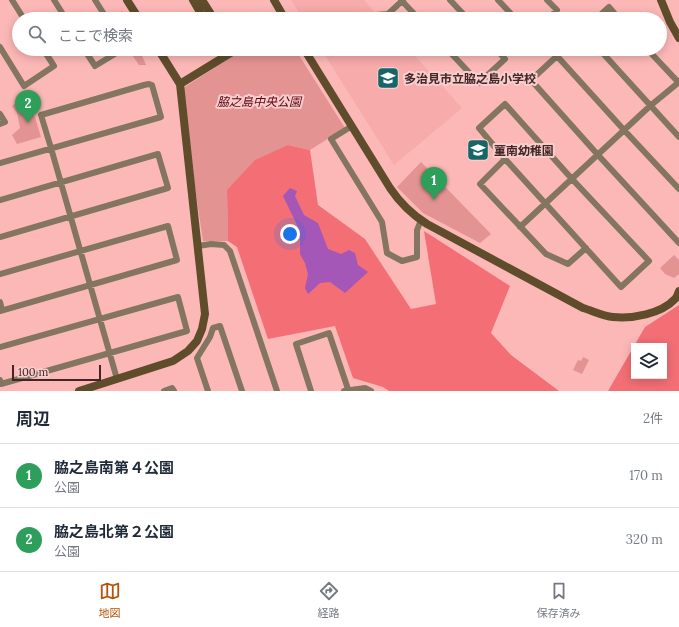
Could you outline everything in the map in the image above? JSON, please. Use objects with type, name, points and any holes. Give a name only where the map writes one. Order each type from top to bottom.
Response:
[{"type":"street","points":[[12,0],[20,12]]},
{"type":"street","points":[[54,0],[62,12]]},
{"type":"street","points":[[95,0],[103,12]]},
{"type":"street","points":[[128,0],[135,12]]},
{"type":"street","points":[[193,0],[200,12]]},
{"type":"street","points":[[202,0],[210,12]]},
{"type":"street","points":[[274,0],[281,12]]},
{"type":"street","points":[[390,12],[402,0],[413,12]]},
{"type":"street","points":[[450,0],[461,12]]},
{"type":"street","points":[[498,0],[509,12]]},
{"type":"street","points":[[547,0],[557,10],[555,12]]},
{"type":"street","points":[[661,0],[666,12]]},
{"type":"street","points":[[603,12],[608,7],[613,12]]},
{"type":"street","points":[[667,15],[679,38]]},
{"type":"street","points":[[0,47],[24,86],[54,66],[48,56]]},
{"type":"street","points":[[89,56],[95,66],[111,56]]},
{"type":"street","points":[[79,391],[173,361],[188,351],[197,341],[202,329],[205,314],[180,84],[162,56]]},
{"type":"street","points":[[180,84],[221,56]]},
{"type":"street","points":[[308,56],[399,201],[411,214],[583,308],[601,314],[614,317],[626,317],[648,313],[662,308],[676,298],[679,291]]},
{"type":"street","points":[[454,56],[479,83],[505,58],[503,56]]},
{"type":"street","points":[[679,189],[557,56],[531,80],[679,243]]},
{"type":"street","points":[[605,56],[679,137]]},
{"type":"street","points":[[520,227],[650,106],[679,82],[654,56]]},
{"type":"street","points":[[0,163],[51,148],[161,117],[152,85],[144,85],[41,115],[51,148],[70,217],[100,319],[109,353],[117,379]]},
{"type":"street","points":[[505,104],[572,179],[649,261],[621,287],[505,159],[479,128],[505,104]]},
{"type":"street","points":[[0,114],[5,122],[0,124]]},
{"type":"street","points":[[352,126],[331,139],[379,216],[384,229],[387,254],[402,261],[417,256],[417,230],[421,220]]},
{"type":"street","points":[[0,200],[158,154],[168,188],[0,238]]},
{"type":"street","points":[[505,159],[480,184],[546,254],[568,264],[586,248]]},
{"type":"street","points":[[0,274],[168,226],[177,260],[1,310],[0,302]]},
{"type":"street","points":[[198,246],[211,244],[224,245],[230,251],[277,391]]},
{"type":"street","points":[[0,347],[178,297],[187,331],[1,384],[0,380]]},
{"type":"street","points":[[208,391],[197,358],[210,337],[213,328],[220,326],[242,391]]},
{"type":"street","points":[[311,391],[296,344],[330,333],[346,390],[365,388],[371,391]]},
{"type":"street","points":[[164,391],[172,388],[174,391]]},
{"type":"shaded area","points":[[291,0],[364,0],[375,12],[299,12]]},
{"type":"shaded area","name":"多治見市立脇之島小学校","points":[[325,56],[415,56],[462,108],[394,165]]},
{"type":"shaded area","points":[[288,145],[310,150],[318,205],[365,239],[411,309],[436,304],[424,231],[510,286],[491,333],[511,355],[559,391],[389,391],[383,387],[353,378],[335,326],[268,339],[237,247],[228,241],[227,190],[255,160]]},
{"type":"shaded area","points":[[290,188],[297,191],[295,196],[304,215],[318,223],[328,249],[341,254],[349,250],[355,253],[358,265],[368,272],[345,293],[330,282],[320,283],[308,294],[305,288],[308,274],[305,263],[300,254],[300,231],[283,196]]},
{"type":"shaded area","points":[[679,305],[679,391],[608,391],[631,351],[631,379],[667,379],[667,343],[636,343],[645,327]]},
{"type":"green space","points":[[133,56],[142,56],[146,65],[139,65]]},
{"type":"green space","name":"脇之島中央公園","points":[[233,56],[299,56],[345,128],[310,150],[288,145],[227,190],[228,241],[203,241],[181,94],[183,88]]},
{"type":"green space","points":[[23,97],[35,117],[41,137],[17,144],[12,135],[20,128],[17,113],[12,106]]},
{"type":"green space","points":[[421,162],[491,234],[480,243],[423,213],[397,187]]},
{"type":"green space","points":[[674,255],[679,260],[679,274],[674,278],[665,274],[660,268]]},
{"type":"green space","points":[[583,357],[589,360],[582,374],[573,370],[578,360],[581,361]]},
{"type":"place","name":"多治見市立脇之島小学校","points":[[388,78]]},
{"type":"place","name":"脇之島北第２公園","points":[[28,123]]},
{"type":"place","name":"菫南幼稚園","points":[[478,150]]},
{"type":"place","name":"脇之島南第４公園","points":[[434,200]]}]
